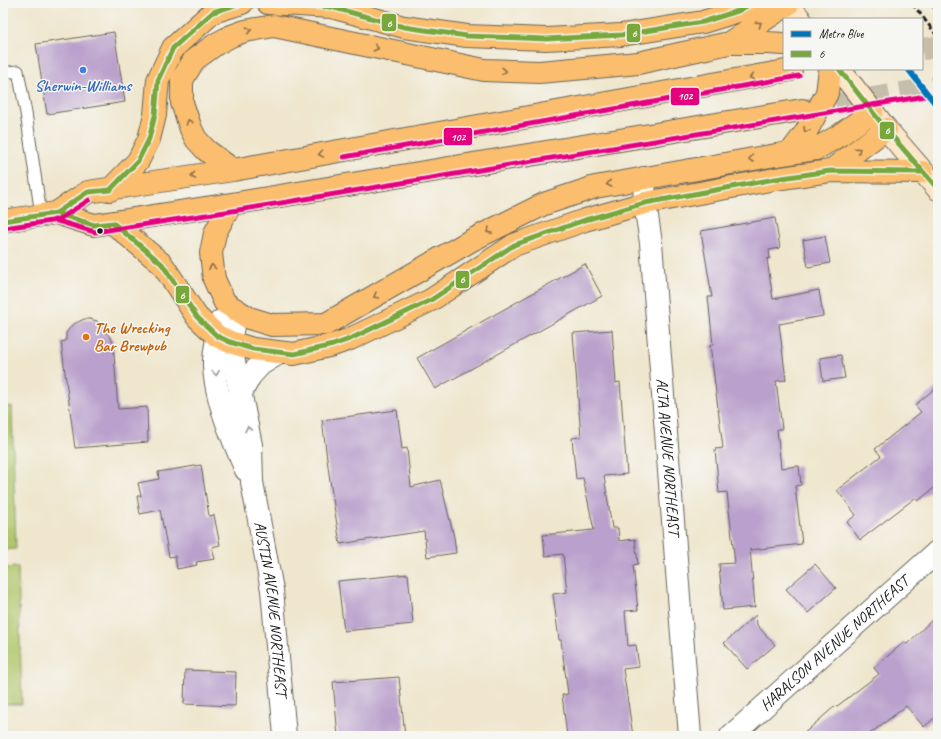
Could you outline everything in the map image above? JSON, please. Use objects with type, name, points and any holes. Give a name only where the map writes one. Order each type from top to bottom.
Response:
[{"type":"highway","points":[[110,190],[138,161],[148,139],[155,115],[158,80],[173,48],[214,12],[242,3]]},
{"type":"highway","points":[[268,3],[331,7],[404,27],[467,36],[546,39],[621,35],[708,12],[738,11],[752,3]]},
{"type":"highway","points":[[729,44],[792,9]]},
{"type":"highway","points":[[233,170],[206,150],[196,139],[182,103],[182,80],[194,60],[216,44],[245,31],[274,26],[484,70],[539,72],[638,63],[729,44],[783,44]]},
{"type":"highway","points":[[3,221],[48,214],[88,192],[110,190],[233,170],[791,70]]},
{"type":"highway","points":[[790,153],[806,132],[827,93],[830,70]]},
{"type":"highway","points":[[48,214],[94,225],[231,204],[802,110]]},
{"type":"highway","points":[[231,204],[215,233],[211,253],[214,279],[230,306],[249,318],[272,325],[326,324],[472,240],[544,204],[595,187],[816,149],[840,135],[872,112]]},
{"type":"highway","points":[[830,171],[886,129]]},
{"type":"highway","points":[[113,222],[162,264],[197,318],[224,339],[253,349],[294,354],[333,346],[350,339],[431,300],[514,245],[585,220],[645,203],[775,179],[830,171],[922,172]]},
{"type":"main road","points":[[840,70],[886,129],[938,189]]},
{"type":"street","name":"ALTA AVENUE NORTHEAST","points":[[644,178],[645,203],[651,243],[690,736]]},
{"type":"street","name":"AUSTIN AVENUE NORTHEAST","points":[[230,306],[224,339],[214,361],[217,388],[222,409],[237,450],[252,482]]},
{"type":"street","name":"AUSTIN AVENUE NORTHEAST","points":[[224,339],[240,395],[251,445],[252,482],[272,590],[285,736]]},
{"type":"street","points":[[240,395],[250,376],[261,364],[279,352]]},
{"type":"street","name":"HARALSON AVENUE NORTHEAST","points":[[731,736],[935,561]]},
{"type":"lane","points":[[3,73],[18,71],[48,214]]},
{"type":"green space","points":[[12,406],[16,549],[3,550],[3,407]]},
{"type":"green space","points":[[18,567],[22,704],[3,704],[3,568]]},
{"type":"building","points":[[114,32],[125,102],[47,114],[36,44]]},
{"type":"building","points":[[775,218],[780,248],[769,250],[770,258],[767,259],[773,299],[819,290],[823,316],[779,324],[786,380],[776,381],[782,429],[777,429],[781,468],[799,466],[801,485],[795,486],[802,544],[750,549],[755,607],[723,610],[719,564],[735,563],[727,492],[719,493],[715,449],[723,448],[710,345],[713,345],[708,297],[712,297],[701,231]]},
{"type":"building","points":[[825,236],[830,263],[808,267],[803,240]]},
{"type":"building","points":[[585,264],[602,296],[435,389],[417,358]]},
{"type":"building","points":[[84,319],[97,321],[113,341],[118,409],[147,407],[148,442],[75,448],[61,342],[66,341],[66,333],[72,325]]},
{"type":"building","points":[[612,330],[616,383],[620,382],[627,474],[604,476],[612,528],[618,528],[619,541],[635,539],[638,564],[633,565],[638,610],[625,611],[628,646],[636,645],[639,667],[623,669],[633,736],[567,736],[562,695],[568,694],[553,594],[567,592],[563,554],[545,556],[543,535],[594,530],[583,478],[576,479],[572,438],[581,437],[573,333]]},
{"type":"building","points":[[841,355],[845,378],[823,381],[820,358]]},
{"type":"building","points":[[938,386],[938,485],[918,501],[915,498],[860,540],[847,522],[856,515],[837,490],[881,456],[875,449],[921,412],[915,405]]},
{"type":"building","points":[[397,410],[402,449],[407,448],[411,487],[440,480],[454,537],[456,553],[427,557],[424,531],[340,544],[322,420]]},
{"type":"building","points":[[201,465],[209,516],[214,515],[220,545],[212,547],[215,559],[196,562],[197,565],[177,569],[175,556],[169,557],[160,510],[140,514],[137,496],[141,496],[138,483],[159,479],[158,472]]},
{"type":"building","points":[[815,564],[836,588],[808,613],[786,589]]},
{"type":"building","points":[[408,574],[413,624],[344,631],[338,581]]},
{"type":"building","points":[[938,614],[938,715],[924,727],[906,706],[867,736],[801,736],[835,706],[836,707],[879,674],[874,668],[904,642],[907,644]]},
{"type":"building","points":[[756,615],[757,625],[775,645],[747,669],[724,643]]},
{"type":"building","points":[[185,670],[236,672],[235,706],[184,704]]},
{"type":"building","points":[[399,677],[405,736],[338,736],[333,682]]},
{"type":"tunnel","points":[[923,49],[938,47]]},
{"type":"tunnel","points":[[803,110],[938,87]]},
{"type":"railway","points":[[912,3],[938,37]]},
{"type":"railway","points":[[931,3],[938,13]]},
{"type":"metro line","name":"Blue","points":[[909,70],[938,107]]},
{"type":"transit line","name":"6","points":[[3,221],[56,213],[88,192],[110,190],[138,161],[149,139],[155,115],[158,80],[173,48],[213,12],[242,3]]},
{"type":"transit line","name":"6","points":[[268,3],[331,7],[404,27],[467,36],[546,39],[621,35],[703,22],[738,11],[752,3]]},
{"type":"transit line","name":"6","points":[[840,70],[886,129],[938,189]]},
{"type":"transit line","name":"102","points":[[344,157],[799,76]]},
{"type":"transit line","name":"102","points":[[54,220],[95,232],[232,211],[938,94]]},
{"type":"transit line","name":"6","points":[[56,213],[94,225],[113,223],[162,264],[197,317],[217,336],[230,342],[253,349],[294,354],[333,345],[350,339],[431,300],[514,245],[585,220],[645,203],[775,179],[830,171],[922,172]]},
{"type":"transit line","name":"102","points":[[4,228],[58,220],[89,200]]},
{"type":"place","name":"Sherwin-Williams","points":[[83,70]]},
{"type":"place","name":"The Wrecking Bar Brewpub","points":[[86,337]]}]
